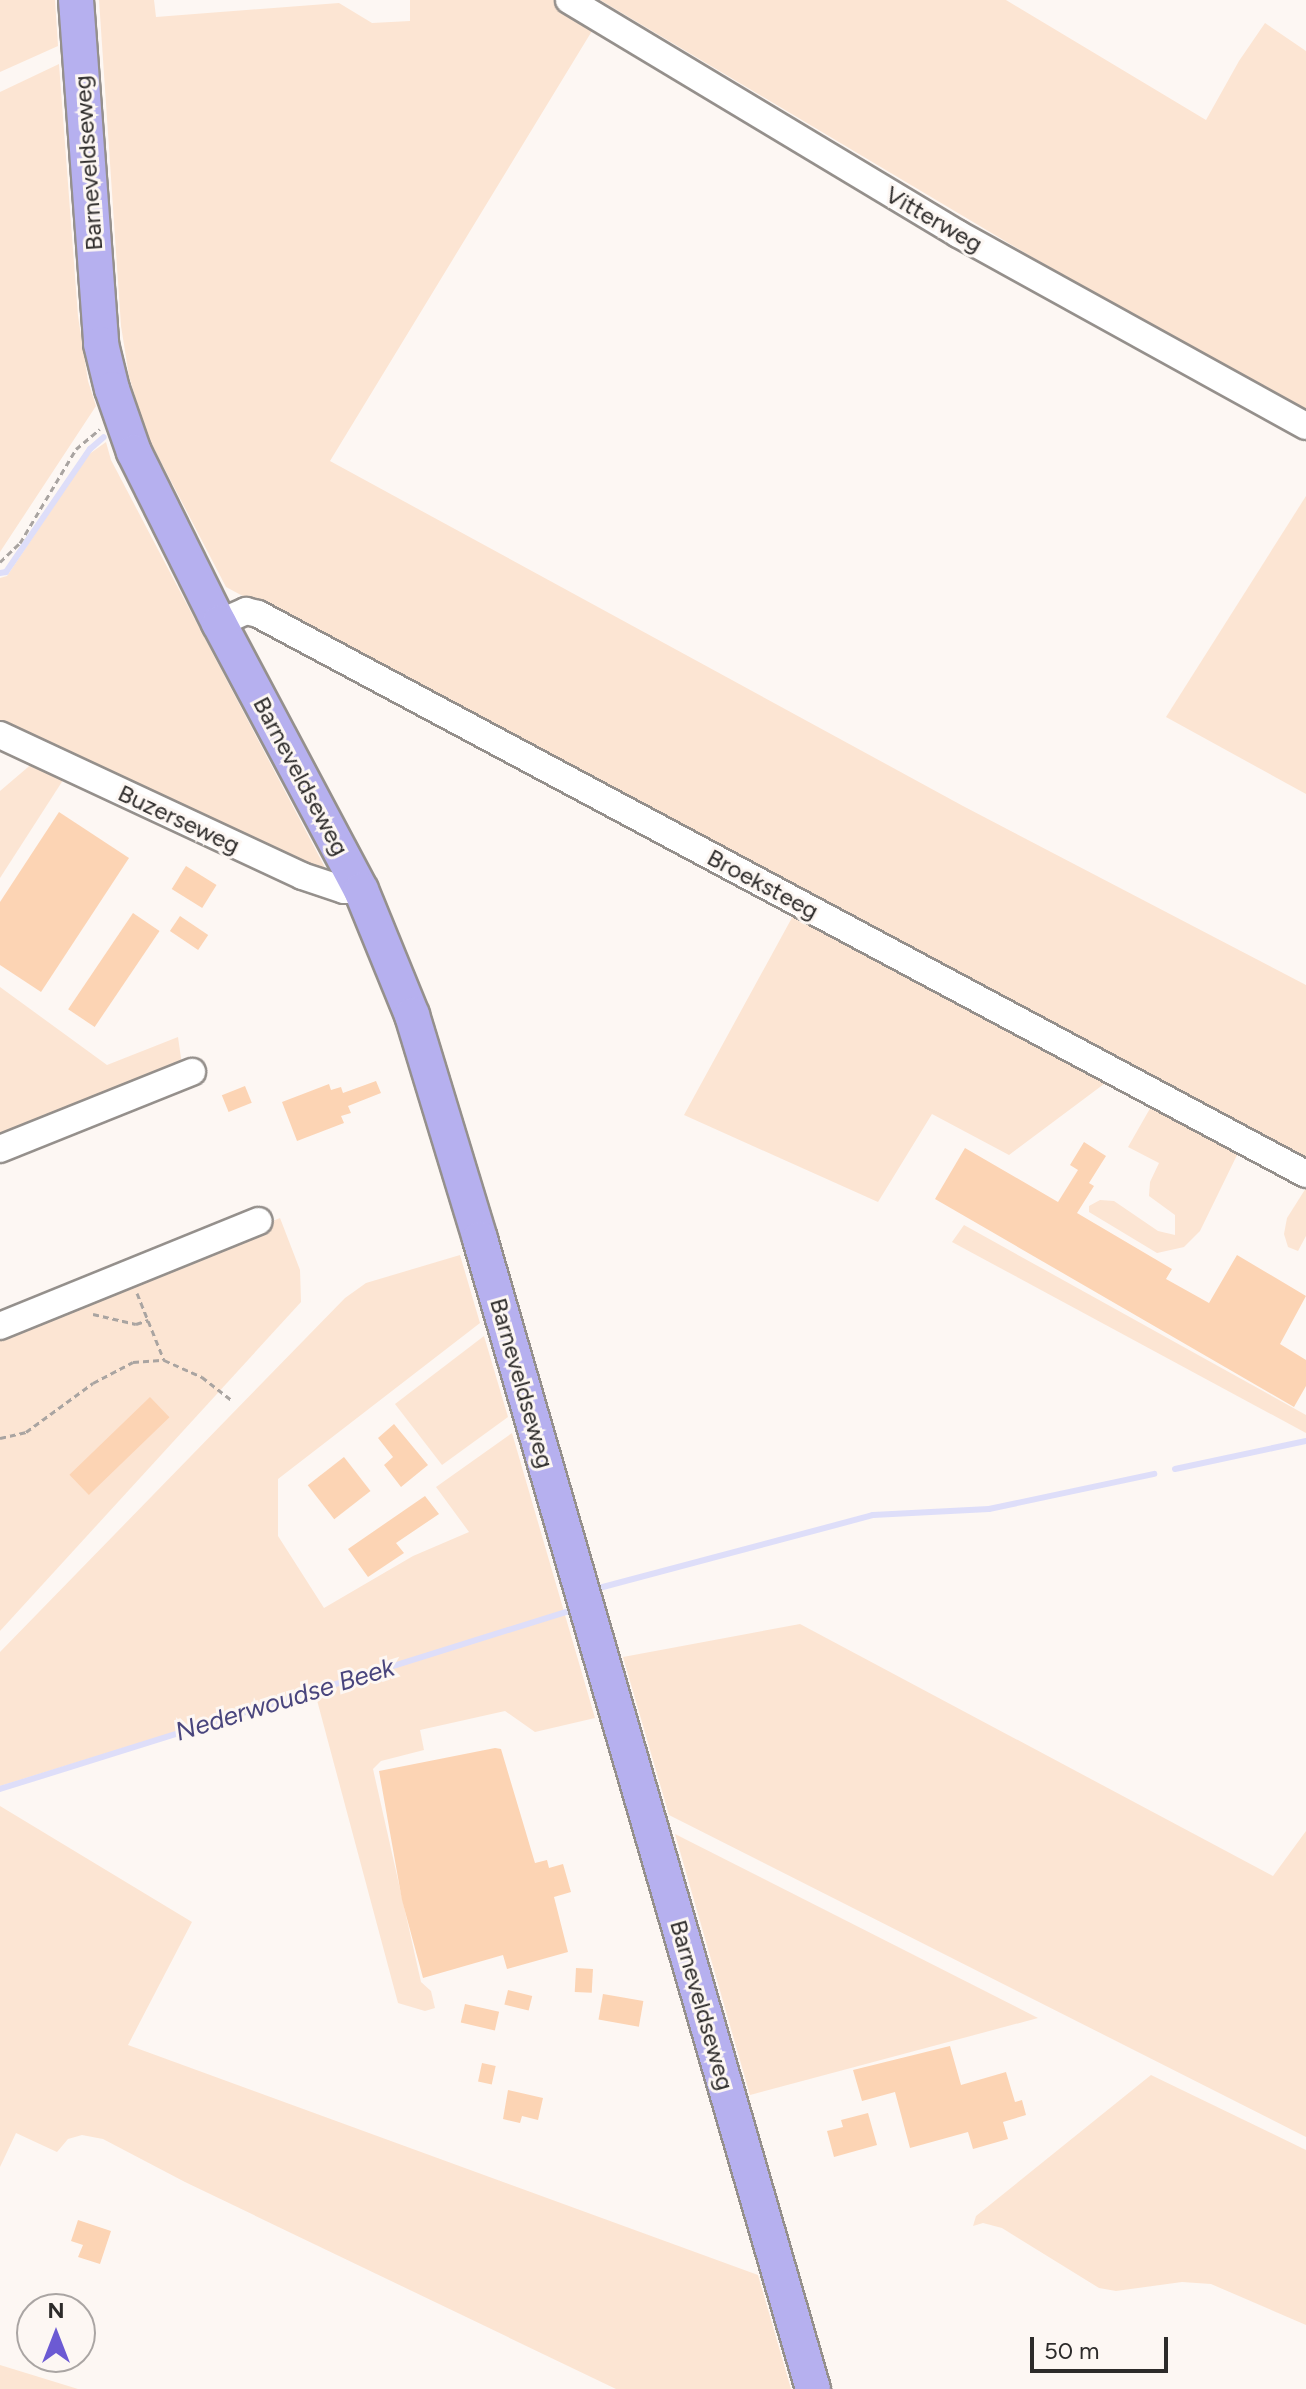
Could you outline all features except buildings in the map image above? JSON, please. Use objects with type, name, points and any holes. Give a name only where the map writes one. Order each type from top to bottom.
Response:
[{"type":"main road","name":"Barneveldseweg","points":[[76,0],[101,344],[129,416],[134,452],[219,623],[361,890],[412,1015],[480,1239],[813,2389]]},
{"type":"street","name":"Vitterweg","points":[[569,0],[958,234],[1306,426]]},
{"type":"street","name":"Broeksteeg","points":[[219,623],[246,611],[258,614],[1306,1174]]},
{"type":"street","name":"Buzerseweg","points":[[0,735],[302,876],[344,890],[361,890]]},
{"type":"street","points":[[0,1149],[192,1072]]},
{"type":"street","points":[[0,1326],[258,1221]]},
{"type":"path","points":[[0,562],[20,543],[76,449],[91,434],[129,416]]},
{"type":"path","points":[[129,1274],[164,1360]]},
{"type":"path","points":[[91,1314],[136,1324],[148,1320]]},
{"type":"path","points":[[0,1438],[26,1432],[93,1383],[133,1362],[164,1360],[202,1377],[233,1401]]},
{"type":"shaded area","points":[[0,0],[55,0],[58,46],[0,72]]},
{"type":"shaded area","points":[[99,0],[154,0],[156,17],[339,3],[372,23],[410,21],[410,0],[554,0],[595,26],[330,461],[963,806],[1306,985],[1306,1165],[226,587],[146,433],[129,376],[121,326]]},
{"type":"shaded area","points":[[600,0],[1006,0],[1206,120],[1239,61],[1265,23],[1306,51],[1306,414],[1027,254]]},
{"type":"shaded area","points":[[59,64],[78,316],[88,381],[96,406],[0,552],[0,92]]},
{"type":"shaded area","points":[[106,442],[111,460],[330,877],[0,724],[0,578],[7,576],[88,455]]},
{"type":"shaded area","points":[[1306,496],[1306,794],[1166,717]]},
{"type":"shaded area","points":[[34,762],[67,774],[0,878],[0,791]]},
{"type":"shaded area","points":[[794,914],[1108,1081],[1009,1155],[932,1114],[878,1202],[684,1115]]},
{"type":"shaded area","points":[[0,987],[107,1065],[178,1037],[183,1072],[0,1142]]},
{"type":"shaded area","points":[[1152,1105],[1239,1151],[1200,1231],[1184,1247],[1157,1253],[1089,1212],[1089,1206],[1100,1200],[1114,1201],[1158,1231],[1175,1235],[1175,1215],[1149,1196],[1150,1182],[1159,1163],[1128,1147]]},
{"type":"shaded area","points":[[1306,1188],[1306,1236],[1298,1251],[1288,1247],[1284,1234],[1287,1218]]},
{"type":"shaded area","points":[[280,1218],[300,1270],[301,1302],[0,1631],[0,1334]]},
{"type":"shaded area","points":[[964,1225],[1306,1415],[1306,1433],[952,1242]]},
{"type":"shaded area","points":[[460,1255],[480,1323],[278,1479],[278,1536],[324,1608],[413,1556],[469,1532],[436,1487],[512,1433],[595,1718],[535,1732],[505,1711],[420,1730],[424,1750],[381,1761],[373,1769],[421,1982],[431,1991],[435,2008],[425,2011],[398,2003],[314,1689],[0,1786],[0,1652],[345,1298],[366,1283]]},
{"type":"shaded area","points":[[484,1336],[508,1417],[442,1465],[395,1404]]},
{"type":"shaded area","points":[[800,1624],[1273,1876],[1306,1831],[1306,2137],[669,1815],[623,1657]]},
{"type":"shaded area","points":[[0,1806],[192,1922],[128,2045],[758,2275],[791,2389],[616,2389],[185,2182],[103,2139],[82,2135],[68,2139],[57,2152],[16,2133],[0,2167]]},
{"type":"shaded area","points":[[675,1834],[1038,2018],[750,2095]]},
{"type":"shaded area","points":[[1151,2075],[1306,2150],[1306,2325],[1211,2284],[1182,2282],[1116,2291],[1099,2288],[1002,2228],[983,2223],[973,2226],[976,2216]]},
{"type":"shaded area","points":[[0,2365],[16,2370],[16,2373],[26,2373],[78,2389],[0,2389]]},
{"type":"waterway","points":[[0,573],[6,572],[90,449],[104,437]]},
{"type":"waterway","name":"Nederwoudse Beek","points":[[1175,1469],[1306,1441]]},
{"type":"waterway","name":"Nederwoudse Beek","points":[[599,1588],[873,1515],[989,1509],[1154,1474]]},
{"type":"waterway","name":"Nederwoudse Beek","points":[[0,1789],[569,1611]]}]
